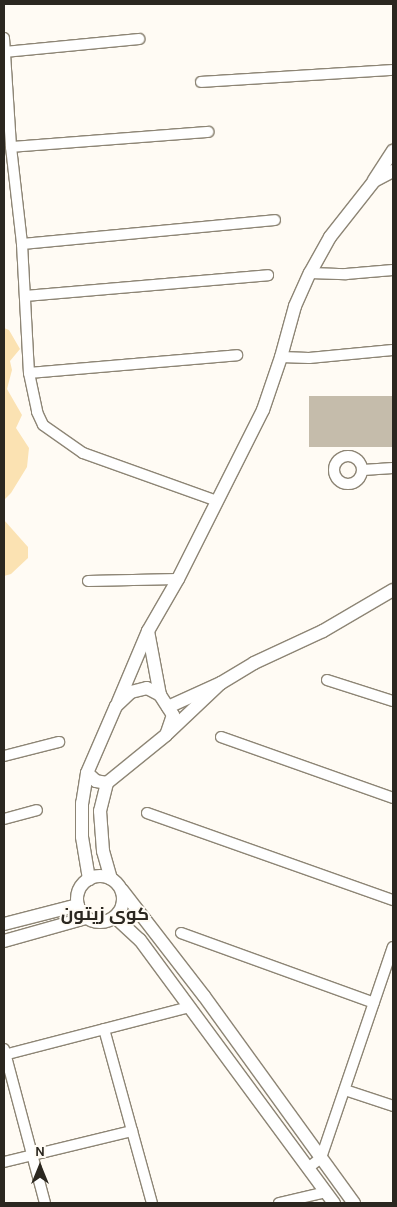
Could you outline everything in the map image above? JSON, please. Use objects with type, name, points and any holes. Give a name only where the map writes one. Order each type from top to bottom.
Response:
[{"type":"street","points":[[4,38],[11,147],[22,244],[29,373],[37,412],[43,426],[83,453],[217,501]]},
{"type":"street","points":[[4,52],[140,39]]},
{"type":"street","points":[[201,82],[393,70]]},
{"type":"street","points":[[11,147],[208,132]]},
{"type":"street","points":[[89,879],[82,837],[82,803],[87,773],[148,631],[178,579],[263,410],[281,357],[295,306],[310,273],[330,237],[374,181],[393,151]]},
{"type":"street","points":[[374,181],[393,171]]},
{"type":"street","points":[[22,244],[275,220]]},
{"type":"street","points":[[310,273],[346,274],[393,270]]},
{"type":"street","points":[[25,296],[268,275]]},
{"type":"street","points":[[281,357],[309,358],[393,350]]},
{"type":"street","points":[[29,373],[237,355]]},
{"type":"street","points":[[363,470],[393,468]]},
{"type":"street","points":[[88,581],[178,579]]},
{"type":"street","points":[[168,707],[221,683],[254,663],[323,631],[393,590]]},
{"type":"street","points":[[148,631],[160,695],[173,714],[166,735]]},
{"type":"street","points":[[327,680],[393,701]]},
{"type":"street","points":[[221,683],[166,735],[107,783],[100,811],[103,851],[111,879],[122,890],[204,996],[354,1203]]},
{"type":"street","points":[[116,706],[131,692],[148,688],[160,695]]},
{"type":"street","points":[[221,737],[393,798]]},
{"type":"street","points":[[4,756],[59,742]]},
{"type":"street","points":[[87,773],[96,781],[107,783]]},
{"type":"street","points":[[4,819],[37,810]]},
{"type":"street","points":[[147,813],[393,900]]},
{"type":"street","points":[[86,918],[78,905],[79,890],[89,879],[96,876],[111,879]]},
{"type":"street","points":[[4,941],[86,918],[101,923],[115,918],[123,905],[122,890]]},
{"type":"street","points":[[4,924],[78,905]]},
{"type":"street","points":[[115,918],[140,940],[334,1203]]},
{"type":"street","points":[[181,933],[374,1003]]},
{"type":"street","points":[[308,1168],[321,1158],[393,947]]},
{"type":"street","points":[[45,1203],[4,1053],[189,1007]]},
{"type":"street","points":[[104,1029],[152,1203]]},
{"type":"street","points":[[345,1090],[393,1106]]},
{"type":"street","points":[[4,1162],[132,1131]]},
{"type":"street","points":[[279,1203],[326,1192]]},
{"type":"shaded area","points":[[4,328],[9,330],[20,349],[10,361],[12,370],[7,389],[22,415],[16,428],[29,448],[27,467],[11,493],[4,500]]},
{"type":"shaded area","points":[[4,520],[28,547],[28,558],[11,574],[4,576]]},
{"type":"building","points":[[309,396],[393,396],[393,447],[309,447]]},
{"type":"district","name":"کوی زیتون","points":[[105,914]]}]
